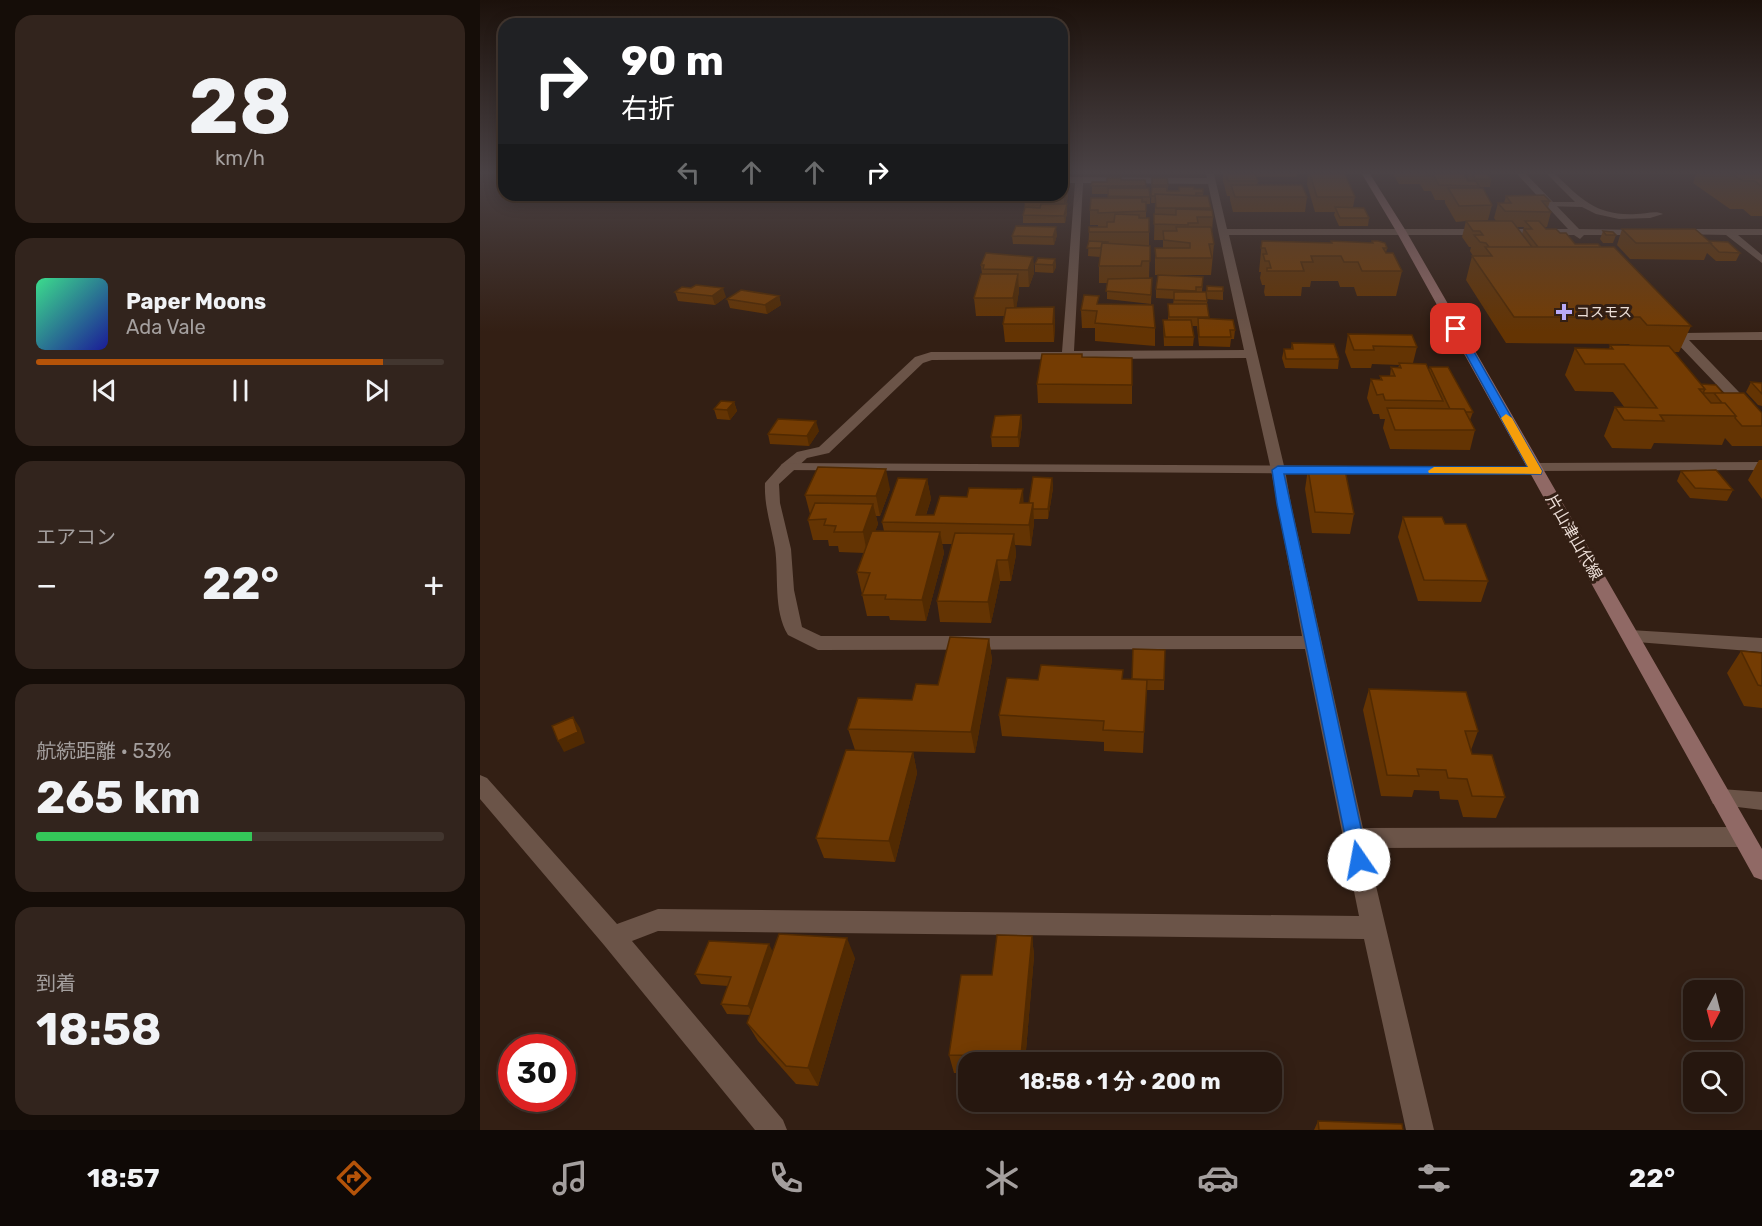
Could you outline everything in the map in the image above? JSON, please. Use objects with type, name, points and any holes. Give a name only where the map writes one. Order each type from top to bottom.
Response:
[{"type":"main road","name":"片山津山代線","points":[[1398,227],[1762,870]]},
{"type":"street","points":[[1068,354],[1076,227]]},
{"type":"street","points":[[1223,227],[1278,470],[1373,928],[1420,1130]]},
{"type":"street","points":[[1571,227],[1581,237]]},
{"type":"street","points":[[1224,232],[1401,231],[1581,237],[1658,232]]},
{"type":"street","points":[[1670,232],[1762,232]]},
{"type":"street","points":[[1728,232],[1762,260]]},
{"type":"street","points":[[1663,321],[1762,424]]},
{"type":"street","points":[[1678,337],[1762,336]]},
{"type":"street","points":[[1250,354],[931,356],[919,360],[824,450],[802,455],[772,483],[772,503],[783,549],[785,590],[794,631],[818,643],[1312,642]]},
{"type":"street","points":[[787,467],[1278,470],[1762,466]]},
{"type":"street","points":[[1630,636],[1762,645]]},
{"type":"street","points":[[480,784],[613,937],[772,1130]]},
{"type":"street","points":[[1721,798],[1762,801]]},
{"type":"street","points":[[1354,838],[1743,837]]},
{"type":"street","points":[[613,937],[658,920],[1373,928]]},
{"type":"building","points":[[1016,227],[1056,227],[1053,237],[1012,236]]},
{"type":"building","points":[[1089,227],[1149,227],[1149,232],[1089,232]]},
{"type":"building","points":[[1176,227],[1211,227],[1214,244],[1209,244],[1212,258],[1156,258],[1155,248],[1190,248],[1190,243],[1164,240],[1163,231],[1177,231]]},
{"type":"building","points":[[1470,227],[1516,227],[1532,247],[1489,247],[1474,235],[1483,235],[1480,231],[1473,231]]},
{"type":"building","points":[[1530,227],[1556,229],[1560,233],[1566,233],[1575,244],[1598,244],[1601,247],[1538,247],[1524,229],[1532,229]]},
{"type":"building","points":[[1622,229],[1695,229],[1711,243],[1636,243]]},
{"type":"building","points":[[1603,231],[1613,232],[1616,235],[1606,235]]},
{"type":"building","points":[[1089,241],[1108,243],[1102,243],[1101,248],[1087,248]]},
{"type":"building","points":[[1262,241],[1373,243],[1372,241],[1378,241],[1385,243],[1387,248],[1383,248],[1386,253],[1393,253],[1402,271],[1362,271],[1358,262],[1344,262],[1341,256],[1311,256],[1313,262],[1301,262],[1304,271],[1267,271],[1267,268],[1271,268],[1269,261],[1265,261],[1263,254],[1267,254],[1265,248],[1261,248]]},
{"type":"building","points":[[1709,241],[1728,242],[1740,253],[1719,252]]},
{"type":"building","points":[[1102,243],[1150,246],[1150,261],[1142,261],[1141,266],[1099,266]]},
{"type":"building","points":[[1485,247],[1614,247],[1691,326],[1647,325],[1640,317],[1514,317],[1472,256],[1492,256]]},
{"type":"building","points":[[986,253],[1033,257],[1028,270],[983,269],[984,265],[981,265]]},
{"type":"building","points":[[1038,258],[1055,259],[1053,265],[1035,264]]},
{"type":"building","points":[[981,274],[1018,274],[1013,298],[974,298]]},
{"type":"building","points":[[1158,275],[1203,277],[1202,287],[1196,287],[1196,291],[1156,289]]},
{"type":"building","points":[[1152,278],[1151,295],[1106,291],[1108,279]]},
{"type":"building","points":[[696,285],[723,288],[712,296],[675,292],[682,287],[691,288]]},
{"type":"building","points":[[1207,286],[1223,287],[1223,291],[1207,291]]},
{"type":"building","points":[[741,290],[779,296],[765,305],[727,299]]},
{"type":"building","points":[[1174,292],[1206,292],[1207,301],[1174,300]]},
{"type":"building","points":[[1084,295],[1099,296],[1097,304],[1153,305],[1155,328],[1095,323],[1097,311],[1081,310]]},
{"type":"building","points":[[1168,304],[1207,304],[1209,317],[1169,317]]},
{"type":"building","points":[[1054,307],[1053,324],[1003,324],[1006,308]]},
{"type":"building","points":[[1198,318],[1233,320],[1235,330],[1230,330],[1231,337],[1199,337]]},
{"type":"building","points":[[1163,320],[1191,320],[1194,337],[1165,337]]},
{"type":"building","points":[[1348,334],[1412,335],[1417,347],[1373,346],[1374,350],[1354,350]]},
{"type":"building","points":[[1292,343],[1334,344],[1339,359],[1286,359],[1284,349],[1293,349]]},
{"type":"building","points":[[1610,345],[1669,346],[1705,389],[1699,389],[1711,403],[1725,403],[1736,416],[1660,415],[1664,421],[1624,420],[1615,407],[1657,408],[1624,364],[1585,364],[1575,348],[1613,349]]},
{"type":"building","points":[[1042,354],[1132,358],[1132,385],[1037,384]]},
{"type":"building","points":[[1399,363],[1426,364],[1443,401],[1385,400],[1383,394],[1377,395],[1371,379],[1382,380],[1380,376],[1395,376],[1391,367],[1401,368]]},
{"type":"building","points":[[1430,367],[1448,367],[1473,412],[1466,412],[1464,409],[1450,409]]},
{"type":"building","points":[[1751,382],[1762,383],[1762,394]]},
{"type":"building","points":[[1701,384],[1716,385],[1723,393],[1703,393],[1705,389]]},
{"type":"building","points":[[1714,393],[1744,393],[1762,413],[1762,426],[1742,426],[1725,403],[1722,403]]},
{"type":"building","points":[[721,401],[734,402],[727,410],[714,409]]},
{"type":"building","points":[[1387,408],[1464,409],[1475,430],[1395,430]]},
{"type":"building","points":[[1021,415],[1018,437],[991,437],[995,416]]},
{"type":"building","points":[[778,419],[816,421],[807,436],[768,434]]},
{"type":"building","points":[[818,467],[886,469],[876,496],[805,495]]},
{"type":"building","points":[[1308,469],[1345,470],[1354,514],[1315,512]]},
{"type":"building","points":[[1716,470],[1733,490],[1695,488],[1681,471]]},
{"type":"building","points":[[1033,477],[1052,478],[1048,509],[1033,509],[1033,503],[1029,503]]},
{"type":"building","points":[[898,478],[927,479],[916,515],[934,515],[940,496],[967,497],[969,488],[1023,489],[1020,503],[1033,503],[1029,525],[882,522]]},
{"type":"building","points":[[815,503],[873,504],[863,532],[834,532],[836,526],[824,525],[826,519],[808,520]]},
{"type":"building","points":[[1403,517],[1442,517],[1445,524],[1466,524],[1488,581],[1424,580]]},
{"type":"building","points":[[872,531],[940,532],[922,600],[885,599],[886,595],[862,595],[870,573],[857,572]]},
{"type":"building","points":[[955,533],[1014,534],[1008,560],[997,560],[988,602],[937,601]]},
{"type":"building","points":[[950,637],[989,639],[971,732],[848,729],[858,698],[912,700],[916,684],[938,685]]},
{"type":"building","points":[[1133,649],[1165,650],[1164,680],[1132,679]]},
{"type":"building","points":[[1741,651],[1762,653],[1762,686],[1758,685]]},
{"type":"building","points":[[1041,665],[1123,670],[1122,679],[1147,680],[1144,732],[1103,730],[1104,721],[999,715],[1007,678],[1038,680]]},
{"type":"building","points":[[1369,689],[1466,692],[1478,731],[1465,731],[1472,754],[1492,755],[1505,797],[1472,796],[1467,779],[1448,778],[1446,770],[1417,769],[1419,776],[1387,775]]},
{"type":"building","points":[[573,717],[578,732],[558,741],[552,726]]},
{"type":"building","points":[[846,750],[913,752],[889,841],[816,838]]},
{"type":"building","points":[[779,934],[847,938],[808,1068],[786,1066],[747,1023]]},
{"type":"building","points":[[997,935],[1032,936],[1021,1052],[958,1052],[958,1055],[949,1055],[961,975],[992,975]]},
{"type":"building","points":[[709,941],[769,944],[748,1006],[721,1004],[731,977],[695,974]]},
{"type":"building","points":[[1318,1121],[1402,1124],[1403,1130],[1319,1130]]},
{"type":"slow traffic","points":[[1434,471],[1536,471],[1506,418]]},
{"type":"place","name":"コスモス","points":[[1564,312]]},
{"type":"route","points":[[1359,860],[1283,504],[1278,470],[1536,471],[1456,329]]}]
